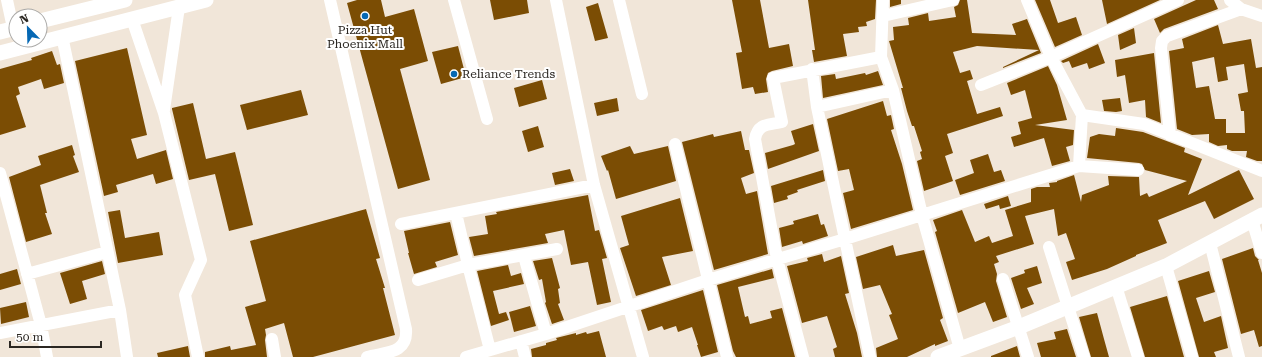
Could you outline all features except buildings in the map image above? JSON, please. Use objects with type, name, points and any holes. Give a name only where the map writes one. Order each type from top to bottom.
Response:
[{"type":"main road","points":[[48,19],[125,0]]},
{"type":"main road","points":[[0,53],[206,0]]},
{"type":"main road","points":[[938,357],[1019,327],[1166,266],[1257,217]]},
{"type":"street","points":[[330,0],[406,329],[406,338],[403,346],[395,350],[367,357]]},
{"type":"street","points":[[454,0],[487,119]]},
{"type":"street","points":[[556,0],[594,185],[643,357]]},
{"type":"street","points":[[620,0],[642,94]]},
{"type":"street","points":[[883,0],[881,57],[893,90],[922,215],[960,349]]},
{"type":"street","points":[[883,16],[953,0]]},
{"type":"street","points":[[1027,0],[1051,57],[1082,115],[1079,166]]},
{"type":"street","points":[[981,85],[1051,57],[1178,0]]},
{"type":"street","points":[[1230,0],[1240,9],[1262,16]]},
{"type":"street","points":[[164,113],[179,7]]},
{"type":"street","points":[[1170,135],[1161,48],[1162,41],[1167,36],[1240,9]]},
{"type":"street","points":[[132,19],[164,113],[201,260],[185,295],[198,357]]},
{"type":"street","points":[[62,36],[120,310],[127,357]]},
{"type":"street","points":[[803,357],[777,259],[755,139],[757,131],[762,126],[782,122],[773,78],[881,57]]},
{"type":"street","points":[[812,70],[817,107],[870,357]]},
{"type":"street","points":[[817,107],[893,90]]},
{"type":"street","points":[[1082,115],[1144,124],[1262,170]]},
{"type":"street","points":[[675,144],[727,357]]},
{"type":"street","points":[[466,357],[546,334],[708,280],[1079,166],[1138,170]]},
{"type":"street","points":[[0,173],[26,274],[41,325],[47,357]]},
{"type":"street","points":[[401,224],[594,185]]},
{"type":"street","points":[[456,212],[490,350]]},
{"type":"street","points":[[1257,217],[1262,253]]},
{"type":"street","points":[[1210,243],[1239,357]]},
{"type":"street","points":[[1049,248],[1069,306],[1084,357]]},
{"type":"street","points":[[418,280],[468,265],[557,249]]},
{"type":"street","points":[[26,274],[107,252]]},
{"type":"street","points":[[524,256],[546,334]]},
{"type":"street","points":[[1166,266],[1192,357]]},
{"type":"street","points":[[1002,279],[1028,357]]},
{"type":"street","points":[[1116,286],[1138,357]]},
{"type":"street","points":[[0,333],[120,310]]},
{"type":"street","points":[[272,339],[276,357]]},
{"type":"street","points":[[521,341],[525,357]]},
{"type":"place","name":"Pizza Hut Phoenix Mall","points":[[365,16]]},
{"type":"place","name":"Reliance Trends","points":[[454,74]]}]
